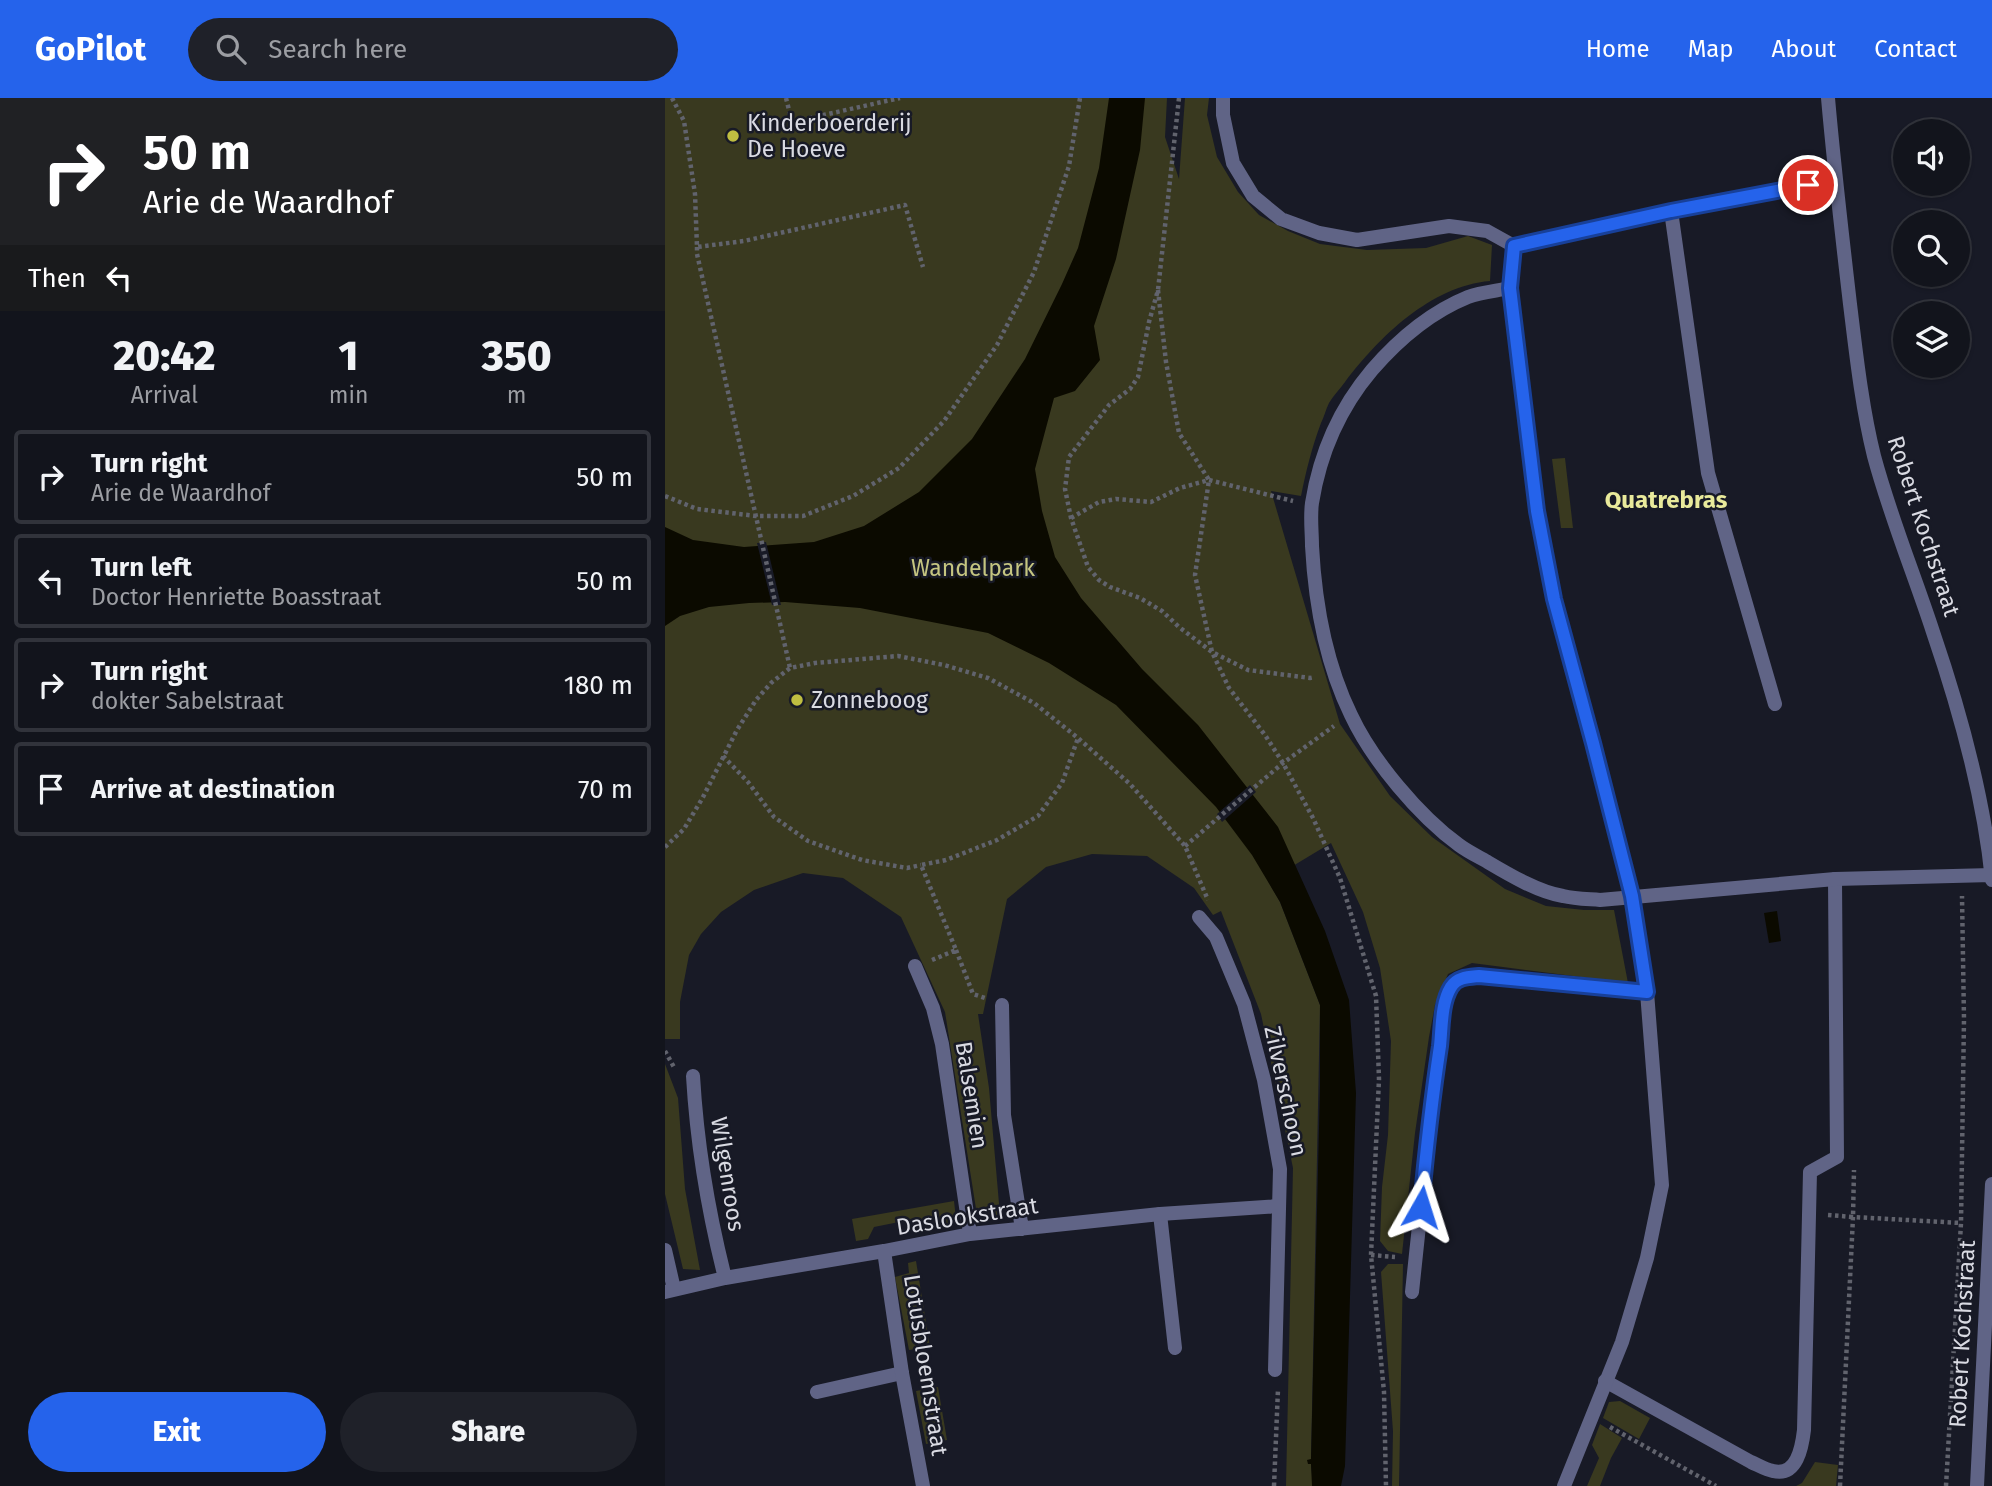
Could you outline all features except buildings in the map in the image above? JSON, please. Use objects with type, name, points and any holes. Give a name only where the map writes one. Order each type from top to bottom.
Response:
[{"type":"street","points":[[1223,98],[1223,115],[1233,163],[1254,196],[1281,219],[1319,233],[1357,240],[1448,226],[1487,231],[1514,246],[1671,211],[1835,179]]},
{"type":"street","name":"Robert Kochstraat","points":[[1828,98],[1857,358],[1874,455],[1934,635],[1964,736],[1986,833],[1992,880]]},
{"type":"street","points":[[1671,211],[1708,473],[1775,704]]},
{"type":"street","points":[[1514,246],[1510,288],[1535,497],[1554,599],[1632,896],[1647,992],[1662,1185],[1647,1258],[1622,1342],[1564,1486]]},
{"type":"street","points":[[1510,288],[1469,297],[1431,317],[1390,349],[1361,384],[1336,422],[1322,461],[1312,505],[1314,571],[1321,622],[1335,673],[1351,714],[1377,757],[1408,796],[1433,823],[1459,845],[1497,868],[1562,896],[1600,900],[1835,879],[1992,875]]},
{"type":"street","points":[[1605,1381],[1751,1462],[1775,1472],[1787,1471],[1801,1451],[1804,1430],[1810,1172],[1837,1157],[1835,879]]},
{"type":"street","name":"Zilverschoon","points":[[1199,917],[1216,937],[1244,1004],[1264,1080],[1280,1169],[1275,1370]]},
{"type":"street","name":"Balsemien","points":[[915,966],[933,1008],[942,1044],[970,1234]]},
{"type":"street","points":[[1412,1292],[1432,1103],[1446,998],[1452,985],[1462,978],[1479,976],[1647,992]]},
{"type":"street","name":"Balsemien","points":[[1002,1005],[1004,1115],[1022,1229]]},
{"type":"street","name":"Wilgenroos","points":[[693,1076],[699,1145],[710,1219],[725,1278]]},
{"type":"street","name":"Robert Kochstraat","points":[[1977,1486],[1987,1396],[1992,1184]]},
{"type":"street","name":"Daslookstraat","points":[[669,1290],[970,1234],[1160,1214],[1278,1206]]},
{"type":"street","points":[[1160,1214],[1175,1348]]},
{"type":"street","points":[[665,1250],[669,1290]]},
{"type":"street","name":"Lotusbloemstraat","points":[[884,1251],[902,1373],[923,1486]]},
{"type":"street","points":[[817,1392],[902,1373]]},
{"type":"path","points":[[672,98],[684,121],[695,194],[697,254],[790,668]]},
{"type":"path","points":[[786,98],[792,122],[900,98]]},
{"type":"path","points":[[665,496],[697,509],[756,516],[803,516],[853,496],[899,468],[944,421],[996,345],[1034,272],[1069,166],[1080,98]]},
{"type":"path","points":[[1179,98],[1159,290],[1149,322],[1138,377],[1130,388],[1109,405],[1069,457],[1065,489],[1071,519],[1088,567],[1099,580],[1162,611],[1212,652],[1248,670],[1310,678],[1335,673]]},
{"type":"path","points":[[697,247],[744,241],[905,205],[923,267]]},
{"type":"path","points":[[1159,290],[1166,362],[1179,433],[1209,480],[1195,575],[1212,652],[1229,688],[1265,735],[1313,818],[1340,878],[1375,996],[1379,1079],[1371,1255],[1384,1392],[1386,1486]]},
{"type":"path","points":[[1071,519],[1099,502],[1116,499],[1151,502],[1180,488],[1209,480],[1312,505]]},
{"type":"path","points":[[665,847],[684,829],[756,700],[771,683],[790,668],[815,663],[898,656],[944,665],[988,678],[1034,703],[1078,738],[1130,784],[1185,846],[1208,900],[1199,917]]},
{"type":"path","points":[[1185,846],[1283,763],[1351,714]]},
{"type":"path","points":[[723,756],[748,782],[774,817],[808,841],[862,860],[907,868],[946,860],[997,840],[1038,816],[1062,783],[1078,738]]},
{"type":"path","points":[[921,865],[974,993],[1002,1005]]},
{"type":"path","points":[[1946,1486],[1961,1223],[1964,1019],[1962,875]]},
{"type":"path","points":[[915,966],[956,950]]},
{"type":"path","points":[[1840,1486],[1853,1217],[1961,1223]]},
{"type":"path","points":[[1274,1486],[1278,1381],[1275,1370]]},
{"type":"path","points":[[1591,1416],[1716,1486]]},
{"type":"green space","name":"Wandelpark","points":[[665,98],[1167,98],[1165,137],[1179,179],[1185,98],[1209,98],[1207,115],[1217,157],[1238,192],[1259,215],[1288,231],[1320,244],[1367,250],[1426,248],[1468,236],[1492,245],[1490,281],[1447,293],[1408,316],[1374,348],[1332,398],[1315,441],[1301,496],[1271,491],[1340,724],[1390,796],[1432,837],[1505,889],[1546,906],[1614,910],[1628,983],[1472,963],[1448,974],[1435,1005],[1429,1037],[1402,1254],[1388,1251],[1380,1241],[1388,1135],[1391,1041],[1380,968],[1363,912],[1331,843],[1268,881],[1280,902],[1320,1005],[1311,1460],[1308,1460],[1311,1463],[1313,1486],[1286,1486],[1293,1168],[1261,1014],[1221,911],[1213,915],[1194,888],[1147,856],[1092,854],[1046,867],[1007,899],[983,1014],[978,1014],[989,1088],[1000,1215],[977,1215],[945,1012],[901,917],[843,878],[803,873],[754,890],[721,912],[701,934],[689,955],[680,1002],[680,1039],[665,1039]]},
{"type":"green space","points":[[1565,458],[1573,528],[1561,528],[1552,459]]},
{"type":"green space","points":[[665,1064],[678,1098],[685,1189],[700,1270],[683,1269],[665,1194]]},
{"type":"green space","points":[[954,1201],[956,1219],[948,1227],[933,1229],[919,1218],[874,1227],[868,1239],[856,1241],[852,1219]]},
{"type":"green space","points":[[916,1261],[930,1347],[909,1350],[895,1277],[909,1273],[908,1263]]},
{"type":"green space","points":[[1388,1264],[1403,1264],[1399,1486],[1392,1486],[1393,1431],[1381,1272]]},
{"type":"green space","points":[[938,1387],[947,1440],[926,1444],[916,1391]]},
{"type":"green space","points":[[1620,1401],[1650,1418],[1639,1439],[1603,1418],[1609,1402]]},
{"type":"green space","points":[[1600,1424],[1622,1438],[1600,1486],[1587,1486],[1599,1458],[1592,1445]]},
{"type":"green space","points":[[1815,1462],[1838,1465],[1836,1486],[1796,1486],[1802,1483]]},
{"type":"shaded area","points":[[1109,98],[1145,98],[1140,150],[1116,259],[1094,326],[1100,360],[1075,391],[1054,398],[1035,469],[1042,511],[1055,557],[1081,598],[1142,669],[1198,725],[1278,827],[1325,931],[1349,1000],[1356,1093],[1345,1466],[1341,1486],[1312,1486],[1311,1464],[1308,1464],[1307,1460],[1311,1459],[1320,1005],[1280,902],[1252,855],[1216,807],[1116,705],[1049,663],[988,633],[860,608],[785,602],[709,607],[680,616],[665,626],[665,527],[693,540],[744,547],[814,542],[864,526],[919,492],[972,439],[1025,359],[1078,248],[1099,168]]},
{"type":"shaded area","points":[[1777,911],[1781,941],[1769,943],[1764,913]]},
{"type":"pier","points":[[766,542],[781,605],[772,605],[757,543]]},
{"type":"pier","points":[[1250,785],[1256,792],[1222,822],[1217,814]]},
{"type":"place","name":"Kinderboerderij De Hoeve","points":[[733,136]]},
{"type":"place","name":"Zonneboog","points":[[797,700]]},
{"type":"district","name":"Quatrebras","points":[[1666,500]]},
{"type":"route","points":[[1421,1207],[1442,1024],[1446,998],[1452,985],[1462,978],[1479,976],[1647,992],[1632,896],[1554,599],[1537,511],[1510,288],[1514,246],[1671,211],[1808,185]]}]
